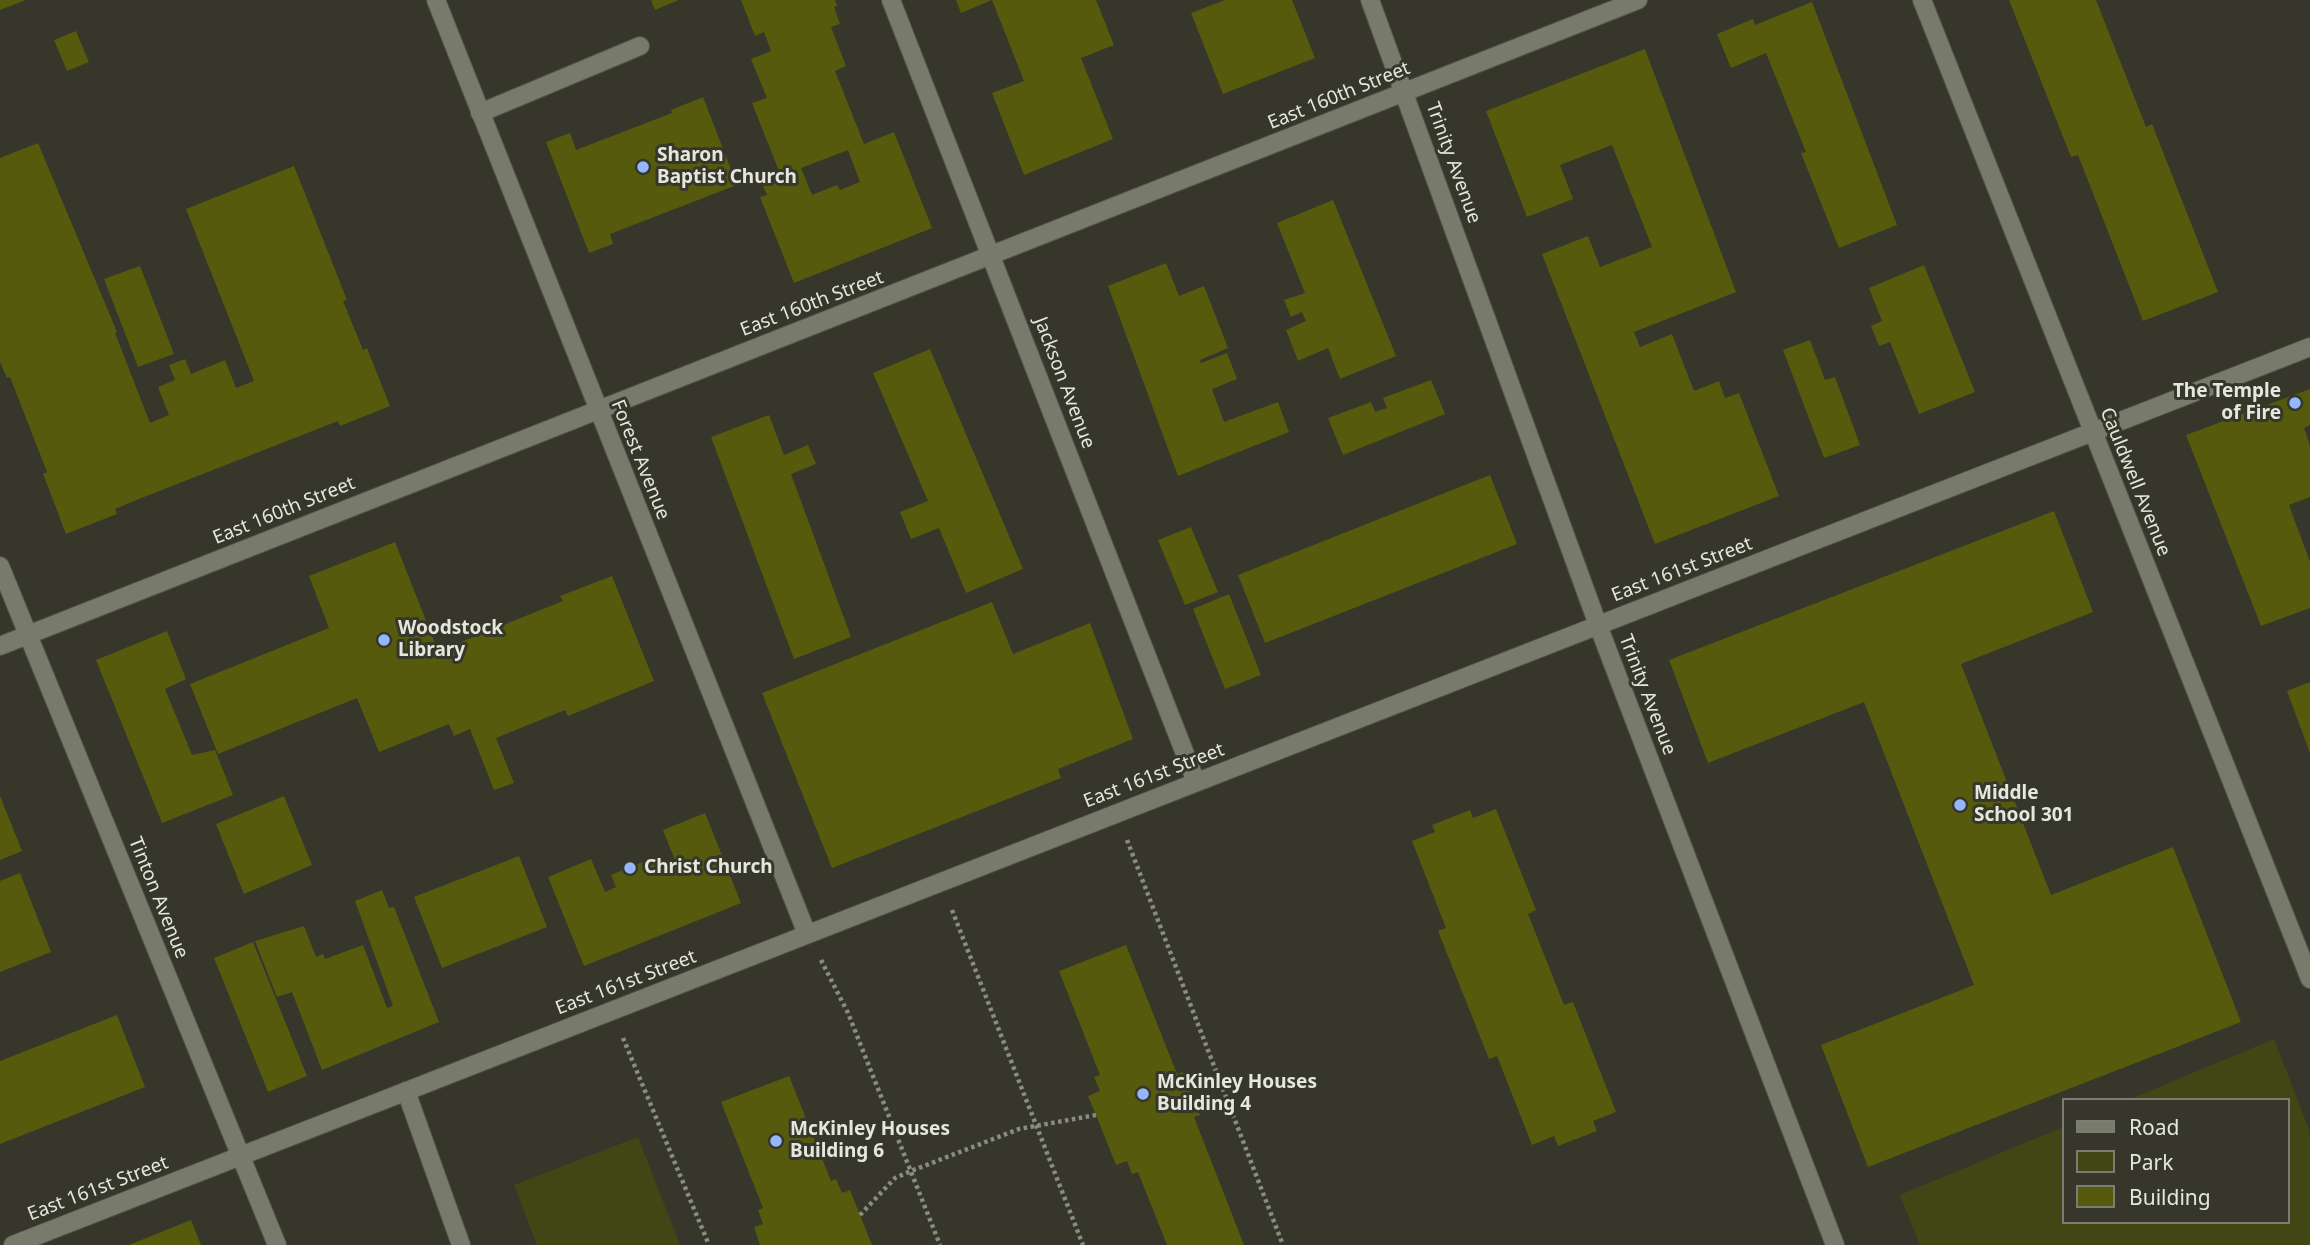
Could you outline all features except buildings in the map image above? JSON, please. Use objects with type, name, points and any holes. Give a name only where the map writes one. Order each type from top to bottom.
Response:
[{"type":"street","name":"Forest Avenue","points":[[436,0],[807,934]]},
{"type":"street","name":"Jackson Avenue","points":[[891,0],[1196,782]]},
{"type":"street","name":"Trinity Avenue","points":[[1370,0],[1406,92],[1598,625],[1835,1245]]},
{"type":"street","name":"East 160th Street","points":[[0,646],[1638,0]]},
{"type":"street","name":"Cauldwell Avenue","points":[[1922,0],[2310,979]]},
{"type":"street","points":[[480,113],[640,46]]},
{"type":"street","name":"East 161st Street","points":[[13,1245],[2310,347]]},
{"type":"street","name":"Tinton Avenue","points":[[0,566],[277,1245]]},
{"type":"street","points":[[406,1091],[461,1245]]},
{"type":"path","points":[[1117,813],[1283,1245]]},
{"type":"path","points":[[941,882],[1083,1245]]},
{"type":"path","points":[[807,934],[848,1013],[940,1245]]},
{"type":"path","points":[[612,1011],[709,1245]]},
{"type":"path","points":[[860,1214],[895,1178],[911,1171],[1019,1129],[1096,1115]]},
{"type":"green space","points":[[2274,1039],[2310,1132],[2310,1245],[1920,1245],[1900,1195],[2062,1127],[2062,1224],[2289,1224],[2289,1098],[2133,1098]]},
{"type":"green space","points":[[638,1137],[680,1245],[537,1245],[514,1185]]},
{"type":"place","name":"Sharon Baptist Church","points":[[643,167]]},
{"type":"place","name":"The Temple of Fire","points":[[2295,403]]},
{"type":"place","name":"Woodstock Library","points":[[384,640]]},
{"type":"place","name":"Middle School 301","points":[[1960,805]]},
{"type":"place","name":"Christ Church","points":[[630,868]]},
{"type":"place","name":"McKinley Houses Building 4","points":[[1143,1094]]},
{"type":"place","name":"McKinley Houses Building 6","points":[[776,1141]]}]
